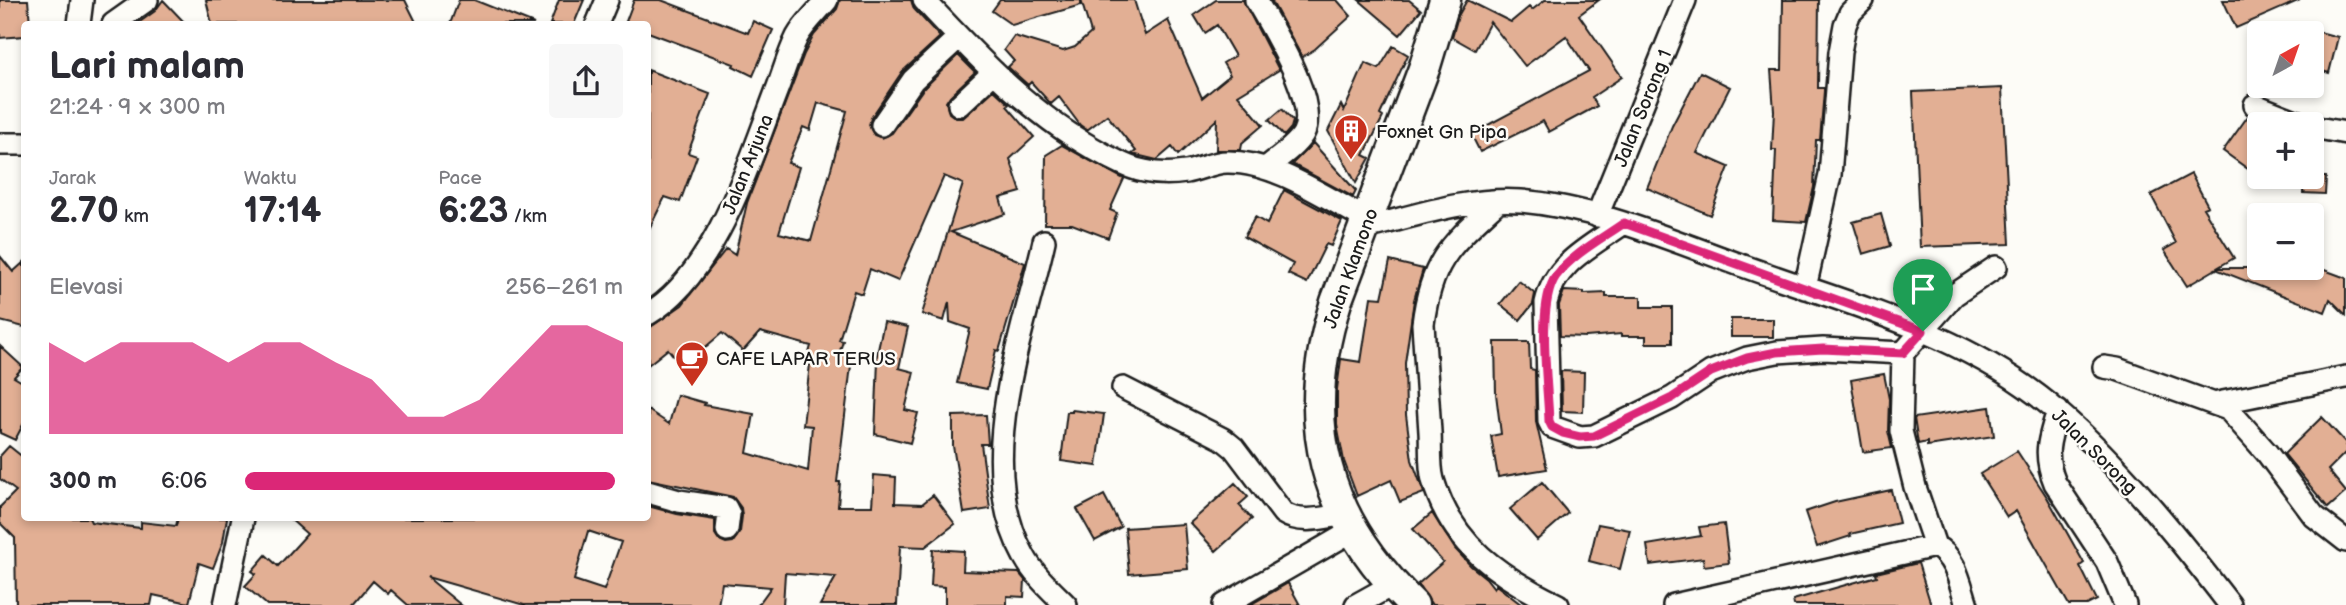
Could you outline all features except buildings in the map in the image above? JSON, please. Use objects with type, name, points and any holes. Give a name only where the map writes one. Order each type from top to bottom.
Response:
[{"type":"main road","name":"Jalan Klamono","points":[[1402,595],[1350,522],[1330,479],[1323,457],[1317,400],[1325,335],[1425,66],[1445,0]]},
{"type":"street","points":[[79,21],[82,0]]},
{"type":"street","points":[[117,21],[147,0]]},
{"type":"street","points":[[598,21],[607,0]]},
{"type":"street","name":"Jalan Arjuna","points":[[651,312],[674,295],[712,243],[745,171],[797,36],[827,0]]},
{"type":"street","points":[[924,0],[994,72],[1081,143],[1121,164],[1140,171],[1185,172],[1226,162],[1267,167],[1366,224]]},
{"type":"street","points":[[1256,0],[1287,57],[1303,96],[1306,115],[1305,131],[1299,140],[1267,167]]},
{"type":"street","name":"Jalan Sorong 1","points":[[1597,216],[1685,0]]},
{"type":"street","points":[[1805,288],[1830,175],[1840,52],[1850,13],[1863,0]]},
{"type":"street","points":[[883,125],[913,80],[959,37]]},
{"type":"street","points":[[959,105],[994,72]]},
{"type":"street","points":[[2255,105],[2273,112]]},
{"type":"street","points":[[2324,129],[2346,133]]},
{"type":"street","points":[[0,144],[21,144]]},
{"type":"street","points":[[1498,201],[1452,244],[1437,268],[1426,301],[1423,324],[1432,478],[1449,519],[1467,543],[1516,584],[1558,605]]},
{"type":"street","name":"Jalan Sorong","points":[[1366,224],[1498,201],[1550,205],[1624,223],[1923,331],[2000,370],[2058,411],[2107,460],[2230,605]]},
{"type":"street","points":[[1624,223],[1567,264],[1549,287],[1545,327],[1549,421],[1552,427],[1563,433],[1580,437],[1594,436],[1614,428],[1672,398],[1711,372],[1747,358],[1777,352],[1823,349],[1903,353]]},
{"type":"street","points":[[1044,241],[1007,400],[1002,439],[1003,483],[1014,537],[1032,568],[1060,602]]},
{"type":"street","points":[[1967,605],[1956,570],[1948,557],[1935,546],[1915,487],[1901,431],[1903,353],[1954,295],[1996,267]]},
{"type":"street","points":[[2104,367],[2218,403],[2228,409],[2267,453],[2314,516],[2346,541]]},
{"type":"street","points":[[2218,403],[2346,377]]},
{"type":"street","points":[[1123,388],[1223,439],[1234,448],[1283,513],[1289,517],[1350,522]]},
{"type":"street","points":[[2058,411],[2047,444],[2050,471],[2055,483],[2107,562],[2124,605]]},
{"type":"street","points":[[651,493],[679,501],[726,508],[729,514],[727,530]]},
{"type":"street","points":[[225,605],[242,521]]},
{"type":"street","points":[[1224,605],[1350,522]]},
{"type":"street","points":[[1674,605],[1935,546]]},
{"type":"street","points":[[1356,605],[1402,595]]},
{"type":"place","name":"Foxnet Gn Pipa","points":[[1351,161]]},
{"type":"place","name":"CAFE LAPAR TERUS","points":[[692,388]]},
{"type":"route","points":[[1624,223],[1923,331],[1903,353],[1823,349],[1777,352],[1747,358],[1711,372],[1672,398],[1594,436],[1580,437],[1563,433],[1552,427],[1549,421],[1545,327],[1549,287],[1567,264],[1624,223]]}]
